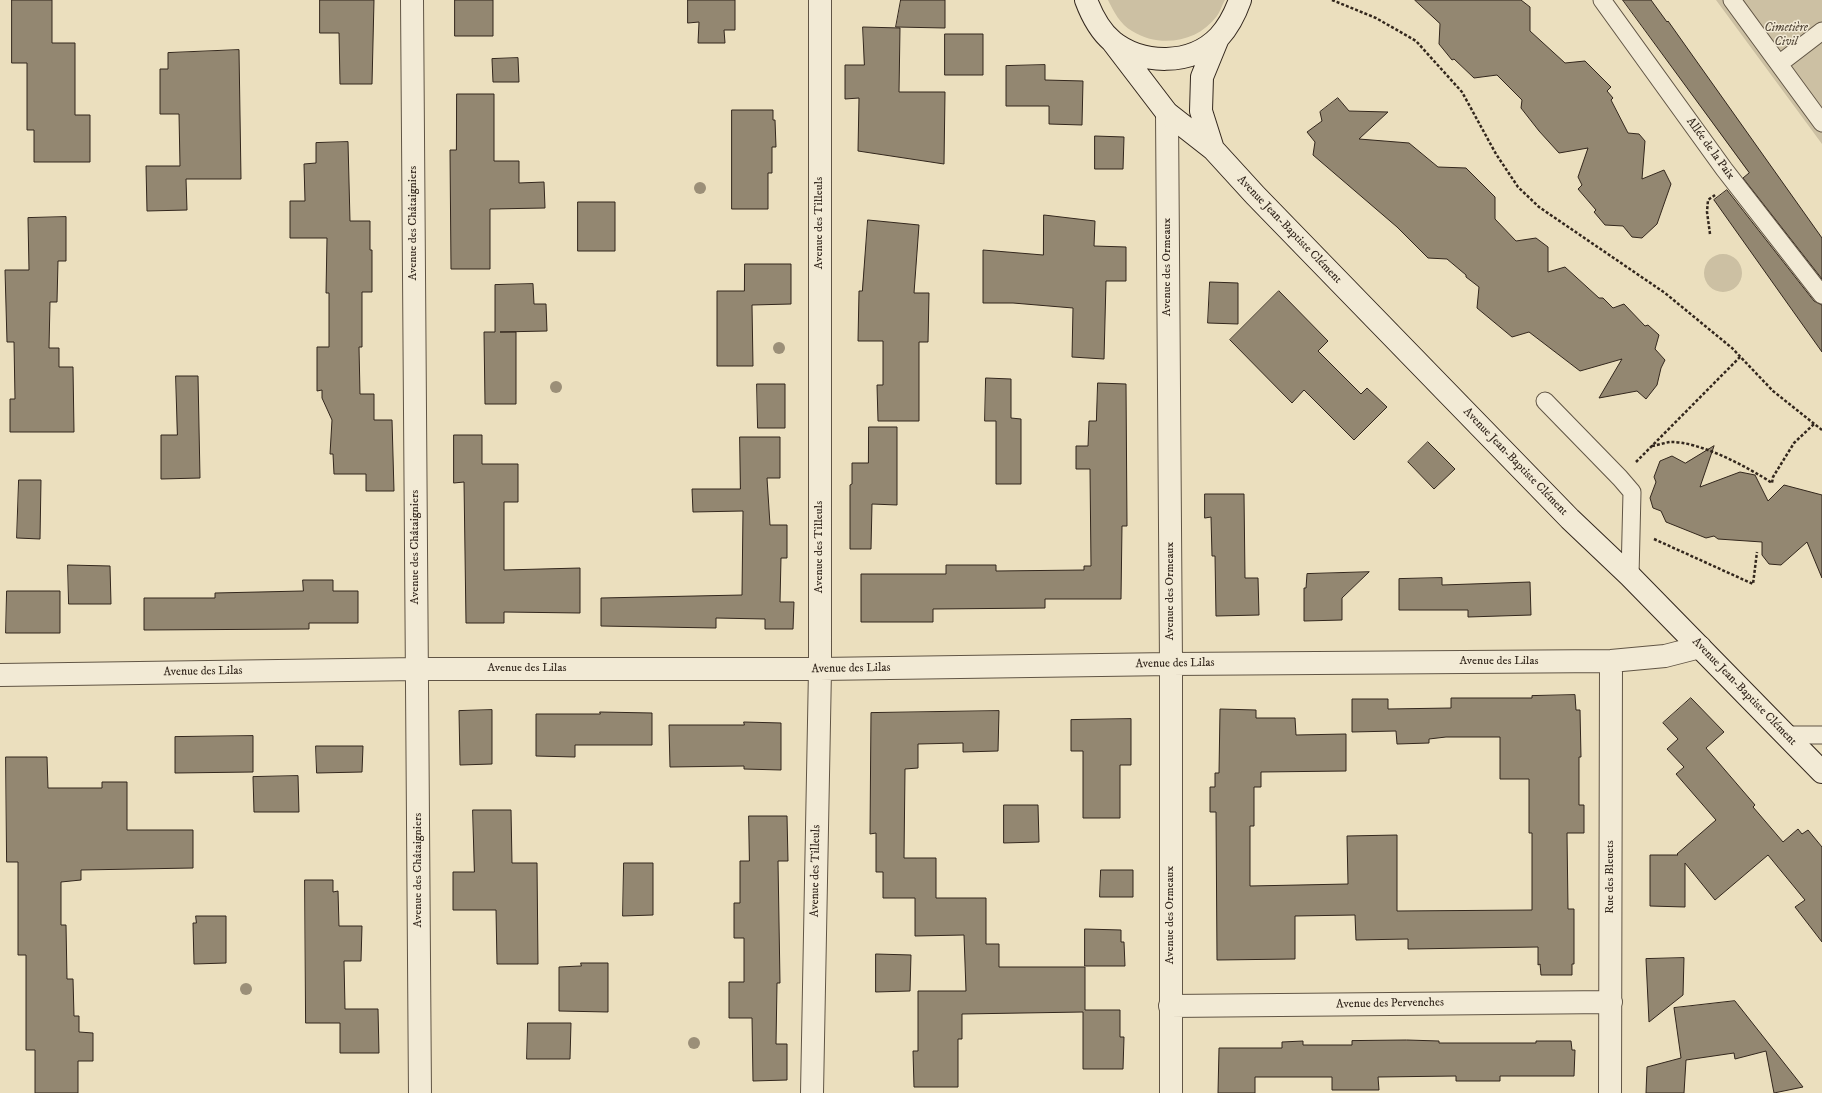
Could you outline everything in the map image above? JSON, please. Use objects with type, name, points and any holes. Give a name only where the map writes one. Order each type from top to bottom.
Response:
[{"type":"street","name":"Avenue des Châtaigniers","points":[[412,0],[420,1093]]},
{"type":"street","name":"Avenue des Tilleuls","points":[[812,1093],[820,669],[820,0]]},
{"type":"street","points":[[1075,0],[1089,8],[1101,30],[1112,41],[1132,53],[1154,60],[1178,59],[1200,51],[1218,38],[1233,18],[1240,0]]},
{"type":"street","name":"Avenue Jean-Baptiste Clément","points":[[1213,149],[1201,111],[1202,77],[1218,38]]},
{"type":"street","name":"Avenue Jean-Baptiste Clément","points":[[1112,41],[1167,113],[1213,149],[1255,195],[1565,513],[1630,576],[1822,772]]},
{"type":"street","name":"Avenue des Ormeaux","points":[[1167,113],[1171,664],[1171,1093]]},
{"type":"street","name":"Avenue des Lilas","points":[[0,675],[417,669],[820,669],[1171,664],[1611,661],[1665,656],[1700,647]]},
{"type":"street","name":"Rue des Bleuets","points":[[1610,1093],[1611,661]]},
{"type":"street","name":"Avenue des Pervenches","points":[[1170,1006],[1610,1002]]},
{"type":"lane","name":"Allée de la Paix","points":[[1602,0],[1734,181],[1822,296]]},
{"type":"lane","points":[[1732,0],[1822,123]]},
{"type":"lane","points":[[1778,64],[1822,31]]},
{"type":"lane","points":[[1545,401],[1632,492],[1630,576]]},
{"type":"lane","points":[[1786,735],[1822,735]]},
{"type":"path","points":[[1332,0],[1376,18],[1416,41],[1462,92],[1503,165],[1518,187],[1538,207],[1665,293],[1740,356],[1773,391],[1822,430]]},
{"type":"path","points":[[1710,234],[1707,212],[1708,200],[1734,181]]},
{"type":"path","points":[[1740,356],[1652,446],[1671,442],[1695,446],[1747,467],[1772,483],[1773,477],[1794,443],[1814,424]]},
{"type":"path","points":[[1631,532],[1641,533],[1671,545],[1753,584],[1757,552]]},
{"type":"green space","points":[[1108,0],[1225,0],[1217,16],[1209,25],[1199,32],[1177,40],[1165,41],[1154,40],[1132,31],[1124,25]]},
{"type":"green space","name":"Cimetière Civil","points":[[1716,0],[1822,0],[1822,144]]},
{"type":"green space","points":[[1719,254],[1727,254],[1739,263],[1742,273],[1739,283],[1733,289],[1727,292],[1719,292],[1707,283],[1704,277],[1704,269],[1713,257]]},
{"type":"building","points":[[12,0],[52,0],[52,43],[75,43],[75,115],[90,115],[90,162],[34,162],[34,130],[27,130],[27,63],[12,63]]},
{"type":"building","points":[[320,0],[374,0],[372,84],[340,84],[339,33],[320,33]]},
{"type":"building","points":[[455,0],[493,0],[493,36],[455,36]]},
{"type":"building","points":[[688,0],[735,0],[735,30],[724,30],[725,43],[698,43],[699,22],[688,23]]},
{"type":"building","points":[[901,0],[945,0],[945,28],[896,27]]},
{"type":"building","points":[[1415,0],[1521,0],[1530,7],[1530,31],[1565,63],[1585,61],[1611,87],[1607,91],[1613,98],[1611,100],[1628,133],[1639,134],[1645,141],[1642,179],[1664,170],[1671,184],[1657,224],[1642,238],[1632,237],[1623,226],[1605,225],[1594,212],[1596,210],[1578,189],[1582,185],[1578,177],[1588,148],[1559,153],[1521,108],[1522,100],[1497,75],[1474,78],[1454,59],[1452,60],[1439,44],[1440,24]]},
{"type":"building","points":[[1623,0],[1651,0],[1667,22],[1668,21],[1822,238],[1822,279],[1743,178],[1749,173]]},
{"type":"building","points":[[863,27],[900,28],[899,92],[945,92],[944,164],[858,151],[859,98],[845,99],[845,65],[864,65]]},
{"type":"building","points":[[945,34],[983,34],[983,75],[945,75]]},
{"type":"building","points":[[239,50],[241,179],[186,179],[187,210],[147,211],[146,166],[180,166],[179,114],[160,114],[160,69],[168,69],[168,53]]},
{"type":"building","points":[[518,58],[519,82],[493,82],[492,59]]},
{"type":"building","points":[[1045,65],[1045,80],[1083,81],[1082,125],[1049,124],[1049,106],[1006,106],[1006,66]]},
{"type":"building","points":[[457,94],[494,94],[494,161],[519,161],[519,183],[544,182],[545,208],[490,209],[490,269],[451,269],[450,150],[456,150]]},
{"type":"building","points":[[1338,98],[1349,111],[1388,112],[1359,139],[1409,143],[1438,167],[1466,168],[1495,197],[1495,219],[1516,241],[1536,238],[1548,247],[1548,272],[1565,267],[1599,298],[1603,298],[1613,308],[1624,304],[1645,326],[1648,325],[1659,335],[1655,349],[1665,360],[1661,368],[1657,385],[1646,399],[1637,391],[1599,398],[1622,359],[1580,371],[1529,332],[1512,337],[1477,308],[1479,287],[1466,277],[1466,275],[1447,259],[1428,258],[1397,227],[1313,155],[1315,142],[1307,132],[1322,121],[1320,112]]},
{"type":"building","points":[[732,110],[773,110],[776,147],[772,147],[772,173],[768,173],[768,209],[732,209]]},
{"type":"building","points":[[1095,136],[1124,137],[1123,169],[1095,169]]},
{"type":"building","points":[[348,142],[350,221],[370,221],[370,250],[372,250],[372,292],[362,292],[362,347],[359,347],[360,394],[374,394],[374,420],[392,420],[394,491],[366,491],[366,474],[334,474],[333,454],[330,454],[332,420],[322,398],[322,390],[317,391],[317,347],[329,347],[329,293],[326,293],[327,238],[290,238],[290,201],[305,201],[304,164],[316,163],[316,143]]},
{"type":"building","points":[[1727,190],[1814,301],[1822,305],[1822,352],[1714,200]]},
{"type":"building","points":[[578,202],[615,202],[615,251],[578,251]]},
{"type":"building","points":[[1044,215],[1095,221],[1094,246],[1126,247],[1126,281],[1106,281],[1104,359],[1072,357],[1073,308],[1013,303],[983,303],[983,250],[1043,255]]},
{"type":"building","points":[[66,217],[66,261],[58,261],[57,302],[50,302],[49,348],[59,348],[59,367],[73,367],[74,432],[10,432],[10,399],[15,399],[14,342],[7,342],[5,270],[29,270],[28,218]]},
{"type":"building","points":[[868,220],[919,225],[914,293],[929,293],[928,342],[919,342],[919,421],[878,421],[877,385],[883,385],[883,341],[858,341],[859,291],[862,291]]},
{"type":"building","points":[[745,264],[791,264],[791,304],[752,305],[753,366],[717,366],[717,291],[744,291]]},
{"type":"building","points":[[1210,282],[1238,283],[1238,324],[1208,323]]},
{"type":"building","points":[[533,284],[534,304],[546,304],[547,331],[500,332],[516,332],[516,404],[485,404],[484,332],[495,332],[495,285]]},
{"type":"building","points":[[1279,291],[1328,341],[1318,351],[1361,394],[1367,388],[1387,407],[1354,440],[1304,390],[1292,403],[1230,340]]},
{"type":"building","points":[[176,376],[198,376],[200,478],[161,479],[161,435],[177,435]]},
{"type":"building","points":[[986,378],[1011,379],[1011,418],[1021,419],[1021,484],[996,484],[996,421],[985,421]]},
{"type":"building","points":[[1098,383],[1126,384],[1127,526],[1122,526],[1121,599],[1045,599],[1045,608],[933,609],[933,622],[861,622],[861,574],[946,574],[946,565],[996,565],[996,571],[1084,570],[1084,566],[1091,566],[1090,469],[1076,469],[1076,446],[1088,446],[1089,421],[1096,421]]},
{"type":"building","points":[[757,384],[785,384],[785,428],[758,428]]},
{"type":"building","points":[[869,427],[897,427],[897,505],[872,504],[871,549],[850,549],[850,485],[852,484],[852,463],[868,463]]},
{"type":"building","points":[[454,435],[482,435],[482,464],[518,464],[518,502],[504,502],[504,570],[580,568],[580,613],[504,612],[504,623],[466,623],[464,482],[454,483]]},
{"type":"building","points":[[740,437],[780,437],[780,478],[767,478],[770,525],[787,525],[787,558],[781,558],[780,602],[794,602],[793,629],[765,629],[765,619],[716,618],[716,628],[601,626],[601,598],[742,595],[743,511],[693,512],[692,489],[740,489]]},
{"type":"building","points":[[1428,442],[1455,469],[1434,489],[1408,462]]},
{"type":"building","points":[[1714,446],[1700,487],[1740,472],[1755,475],[1768,501],[1784,485],[1822,495],[1822,578],[1807,542],[1781,565],[1769,564],[1762,555],[1762,542],[1718,539],[1714,536],[1706,538],[1666,522],[1661,511],[1653,508],[1650,498],[1656,482],[1654,477],[1660,461],[1672,456],[1685,463]]},
{"type":"building","points":[[19,480],[41,480],[40,539],[17,538]]},
{"type":"building","points":[[1205,494],[1244,494],[1245,578],[1258,578],[1259,615],[1216,616],[1215,556],[1212,556],[1211,517],[1205,518]]},
{"type":"building","points":[[68,565],[110,566],[111,604],[69,604]]},
{"type":"building","points":[[1369,572],[1342,598],[1342,620],[1304,621],[1304,588],[1306,588],[1307,574]]},
{"type":"building","points":[[1442,578],[1442,585],[1530,582],[1531,615],[1468,617],[1468,610],[1399,610],[1399,579]]},
{"type":"building","points":[[303,580],[333,580],[333,591],[358,591],[358,623],[309,623],[309,629],[144,630],[144,598],[215,598],[215,593],[303,591]]},
{"type":"building","points":[[7,591],[60,591],[60,633],[6,633]]},
{"type":"building","points":[[1575,695],[1576,710],[1580,710],[1581,757],[1579,757],[1579,805],[1584,805],[1584,833],[1567,833],[1568,909],[1574,909],[1574,964],[1572,964],[1572,975],[1541,975],[1540,964],[1538,965],[1538,947],[1408,949],[1408,939],[1356,940],[1355,915],[1295,916],[1295,959],[1217,960],[1216,812],[1210,812],[1210,787],[1215,787],[1215,773],[1219,773],[1220,709],[1256,710],[1256,718],[1295,718],[1296,735],[1346,734],[1346,771],[1261,772],[1261,787],[1254,787],[1254,826],[1250,826],[1250,886],[1348,884],[1347,836],[1397,835],[1397,911],[1532,910],[1532,833],[1529,833],[1529,779],[1500,779],[1500,737],[1446,737],[1429,739],[1429,743],[1397,744],[1396,731],[1352,732],[1352,699],[1388,699],[1388,709],[1451,708],[1451,698],[1532,698],[1532,696]]},
{"type":"building","points":[[1691,698],[1724,732],[1706,748],[1755,805],[1753,807],[1783,842],[1798,829],[1802,834],[1808,830],[1822,847],[1822,942],[1795,907],[1805,900],[1768,855],[1715,900],[1685,863],[1685,907],[1650,906],[1650,855],[1678,855],[1677,854],[1716,820],[1676,774],[1684,767],[1667,749],[1678,739],[1663,723]]},
{"type":"building","points":[[492,710],[492,764],[460,765],[459,711]]},
{"type":"building","points":[[999,711],[998,751],[963,752],[963,743],[918,744],[918,768],[905,769],[904,858],[936,858],[936,898],[986,898],[986,944],[999,944],[999,967],[1085,967],[1085,1010],[1120,1010],[1120,1037],[1124,1037],[1123,1069],[1083,1069],[1083,1012],[962,1014],[962,1039],[958,1039],[958,1087],[914,1087],[913,1051],[918,1051],[918,991],[966,991],[964,935],[915,936],[915,898],[883,898],[883,872],[876,872],[876,833],[870,834],[871,713]]},
{"type":"building","points":[[600,712],[652,713],[652,745],[575,745],[575,757],[536,756],[536,714],[600,714]]},
{"type":"building","points":[[1131,719],[1131,765],[1120,765],[1120,818],[1083,818],[1083,751],[1071,751],[1071,720]]},
{"type":"building","points":[[744,722],[781,723],[781,770],[744,769],[744,766],[670,767],[669,725],[744,725]]},
{"type":"building","points":[[253,736],[253,772],[175,773],[175,737]]},
{"type":"building","points":[[316,746],[363,746],[362,772],[317,773]]},
{"type":"building","points":[[6,757],[47,757],[48,788],[102,788],[102,782],[127,782],[127,830],[193,830],[193,868],[81,870],[81,880],[61,882],[61,925],[66,925],[67,979],[73,979],[74,1016],[79,1016],[79,1032],[93,1033],[93,1061],[78,1061],[78,1093],[35,1093],[35,1050],[26,1050],[26,955],[18,955],[18,862],[7,862]]},
{"type":"building","points":[[298,776],[299,812],[254,812],[253,777]]},
{"type":"building","points":[[1004,805],[1038,805],[1039,842],[1004,843]]},
{"type":"building","points":[[473,810],[511,810],[512,863],[537,863],[538,964],[497,964],[496,910],[453,910],[453,872],[474,872]]},
{"type":"building","points":[[749,816],[787,816],[788,861],[778,861],[780,983],[777,983],[776,1044],[787,1044],[787,1080],[753,1081],[752,1018],[729,1018],[729,982],[744,982],[744,938],[734,938],[734,903],[740,903],[740,861],[749,861]]},
{"type":"building","points":[[624,863],[653,863],[653,915],[623,916]]},
{"type":"building","points":[[1101,870],[1133,870],[1133,897],[1100,897]]},
{"type":"building","points":[[305,880],[333,880],[333,892],[338,891],[339,926],[362,926],[361,961],[344,961],[345,1009],[378,1009],[379,1053],[340,1053],[340,1023],[306,1023]]},
{"type":"building","points":[[196,916],[226,916],[226,963],[194,964],[193,923],[196,923]]},
{"type":"building","points":[[1085,929],[1121,930],[1121,942],[1124,942],[1125,966],[1085,966]]},
{"type":"building","points":[[876,954],[911,955],[910,991],[876,992]]},
{"type":"building","points":[[1684,958],[1683,995],[1649,1022],[1646,959]]},
{"type":"building","points":[[581,963],[608,963],[608,1012],[559,1011],[559,967],[581,966]]},
{"type":"building","points":[[1735,1001],[1803,1087],[1774,1093],[1766,1051],[1735,1059],[1734,1053],[1686,1060],[1684,1093],[1646,1093],[1647,1067],[1681,1058],[1674,1008]]},
{"type":"building","points":[[528,1023],[571,1023],[570,1059],[527,1059]]},
{"type":"building","points":[[1303,1041],[1303,1045],[1352,1045],[1352,1041],[1439,1041],[1439,1043],[1536,1043],[1536,1041],[1571,1041],[1572,1050],[1575,1050],[1574,1076],[1500,1076],[1500,1081],[1456,1081],[1456,1076],[1378,1077],[1379,1090],[1332,1090],[1332,1077],[1255,1077],[1255,1093],[1218,1093],[1219,1048],[1282,1048],[1282,1042]]}]
